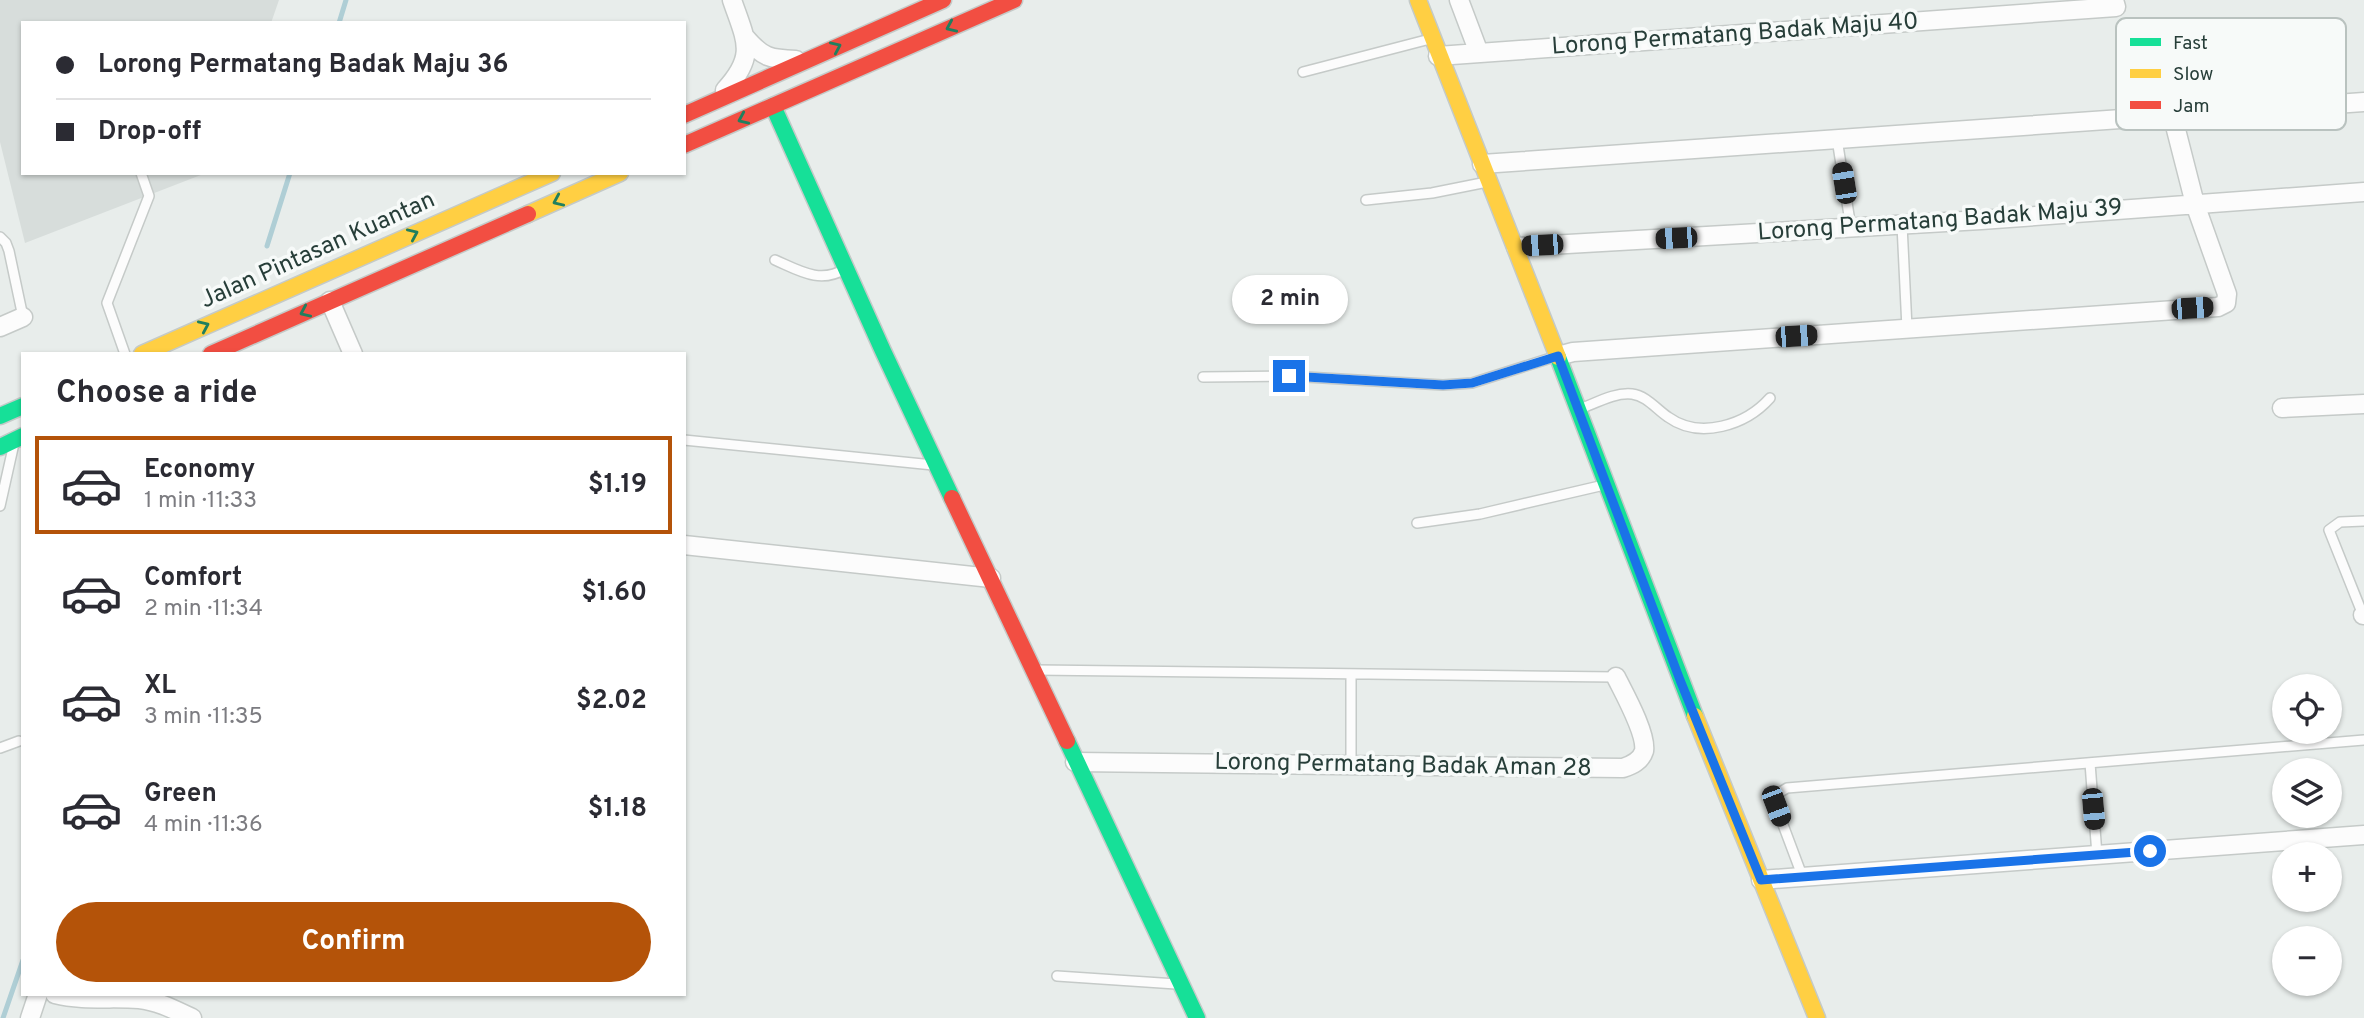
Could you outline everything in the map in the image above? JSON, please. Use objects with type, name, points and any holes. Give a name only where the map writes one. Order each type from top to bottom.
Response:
[{"type":"main road","points":[[686,114],[943,0]]},
{"type":"main road","points":[[686,144],[1014,0]]},
{"type":"main road","points":[[1418,0],[1482,163],[1484,182],[1516,247],[1680,680],[1816,1018]]},
{"type":"main road","points":[[773,106],[1075,762],[1197,1018]]},
{"type":"main road","name":"Jalan Pintasan Kuantan","points":[[147,352],[547,175]]},
{"type":"main road","name":"Jalan Pintasan Kuantan","points":[[215,352],[615,175]]},
{"type":"main road","points":[[0,416],[21,407]]},
{"type":"street","points":[[713,103],[741,71],[746,60],[745,37],[733,0]]},
{"type":"street","points":[[1459,0],[1479,53]]},
{"type":"street","name":"Lorong Permatang Badak Maju 40","points":[[1438,56],[2115,4]]},
{"type":"street","points":[[745,37],[759,53],[769,58],[807,60]]},
{"type":"street","points":[[2346,103],[2364,102]]},
{"type":"street","points":[[1482,163],[2116,118]]},
{"type":"street","points":[[1558,356],[1573,352],[2218,307],[2226,303],[2227,294],[2195,204],[2176,130]]},
{"type":"street","name":"Lorong Permatang Badak Maju 39","points":[[1516,247],[1902,225],[2364,192]]},
{"type":"street","points":[[330,301],[352,352]]},
{"type":"street","points":[[0,327],[23,317]]},
{"type":"street","points":[[257,352],[264,330]]},
{"type":"street","points":[[2282,408],[2364,404]]},
{"type":"street","points":[[686,545],[991,578]]},
{"type":"street","name":"Lorong Permatang Badak Aman 28","points":[[1075,762],[1623,768],[1633,765],[1644,750],[1643,738],[1616,677]]},
{"type":"street","points":[[1761,880],[2364,835]]},
{"type":"street","points":[[30,1018],[37,996]]},
{"type":"street","points":[[64,996],[102,1000],[141,999],[192,1018]]},
{"type":"lane","points":[[1303,72],[1432,38]]},
{"type":"lane","points":[[1837,139],[1851,228]]},
{"type":"lane","points":[[124,352],[107,303],[149,196],[142,175]]},
{"type":"lane","points":[[1366,200],[1433,193],[1484,182]]},
{"type":"lane","points":[[1902,225],[1907,328]]},
{"type":"lane","points":[[0,237],[9,251],[23,317]]},
{"type":"lane","points":[[775,260],[815,277],[833,276],[846,269]]},
{"type":"lane","points":[[1203,377],[1289,376],[1443,385],[1472,383],[1558,356]]},
{"type":"lane","points":[[1579,410],[1619,395],[1636,394],[1679,423],[1690,428],[1707,428],[1749,417],[1770,398]]},
{"type":"lane","points":[[686,440],[937,465]]},
{"type":"lane","points":[[0,506],[13,441]]},
{"type":"lane","points":[[1417,523],[1480,514],[1607,484]]},
{"type":"lane","points":[[2364,521],[2340,522],[2329,530],[2364,615]]},
{"type":"lane","points":[[1034,670],[1616,677]]},
{"type":"lane","points":[[1351,674],[1351,765]]},
{"type":"lane","points":[[0,748],[19,740]]},
{"type":"lane","points":[[1803,878],[1776,806],[1777,794],[1787,788],[2364,740]]},
{"type":"lane","points":[[2090,764],[2097,855]]},
{"type":"lane","points":[[1057,976],[1181,984]]},
{"type":"shaded area","points":[[0,0],[279,0],[272,21],[21,21],[21,175],[201,175],[25,243],[0,142]]},
{"type":"waterway","points":[[340,21],[346,0]]},
{"type":"waterway","points":[[267,246],[289,175]]},
{"type":"waterway","points":[[3,1018],[21,966]]},
{"type":"traffic: fast","points":[[773,106],[952,498]]},
{"type":"traffic: fast","points":[[1558,357],[1695,716]]},
{"type":"traffic: fast","points":[[0,416],[21,407]]},
{"type":"traffic: fast","points":[[0,447],[21,437]]},
{"type":"traffic: fast","points":[[1067,741],[1197,1018]]},
{"type":"traffic: slow","points":[[1418,0],[1558,357]]},
{"type":"traffic: slow","points":[[147,352],[547,175]]},
{"type":"traffic: slow","points":[[528,214],[616,175]]},
{"type":"traffic: slow","points":[[1695,716],[1817,1018]]},
{"type":"traffic: jam","points":[[686,114],[943,0]]},
{"type":"traffic: jam","points":[[686,144],[1014,0]]},
{"type":"traffic: jam","points":[[216,352],[528,214]]},
{"type":"traffic: jam","points":[[952,498],[1067,741]]},
{"type":"route","points":[[1289,376],[1443,385],[1472,383],[1558,356],[1680,680],[1761,880],[2150,851]]}]
